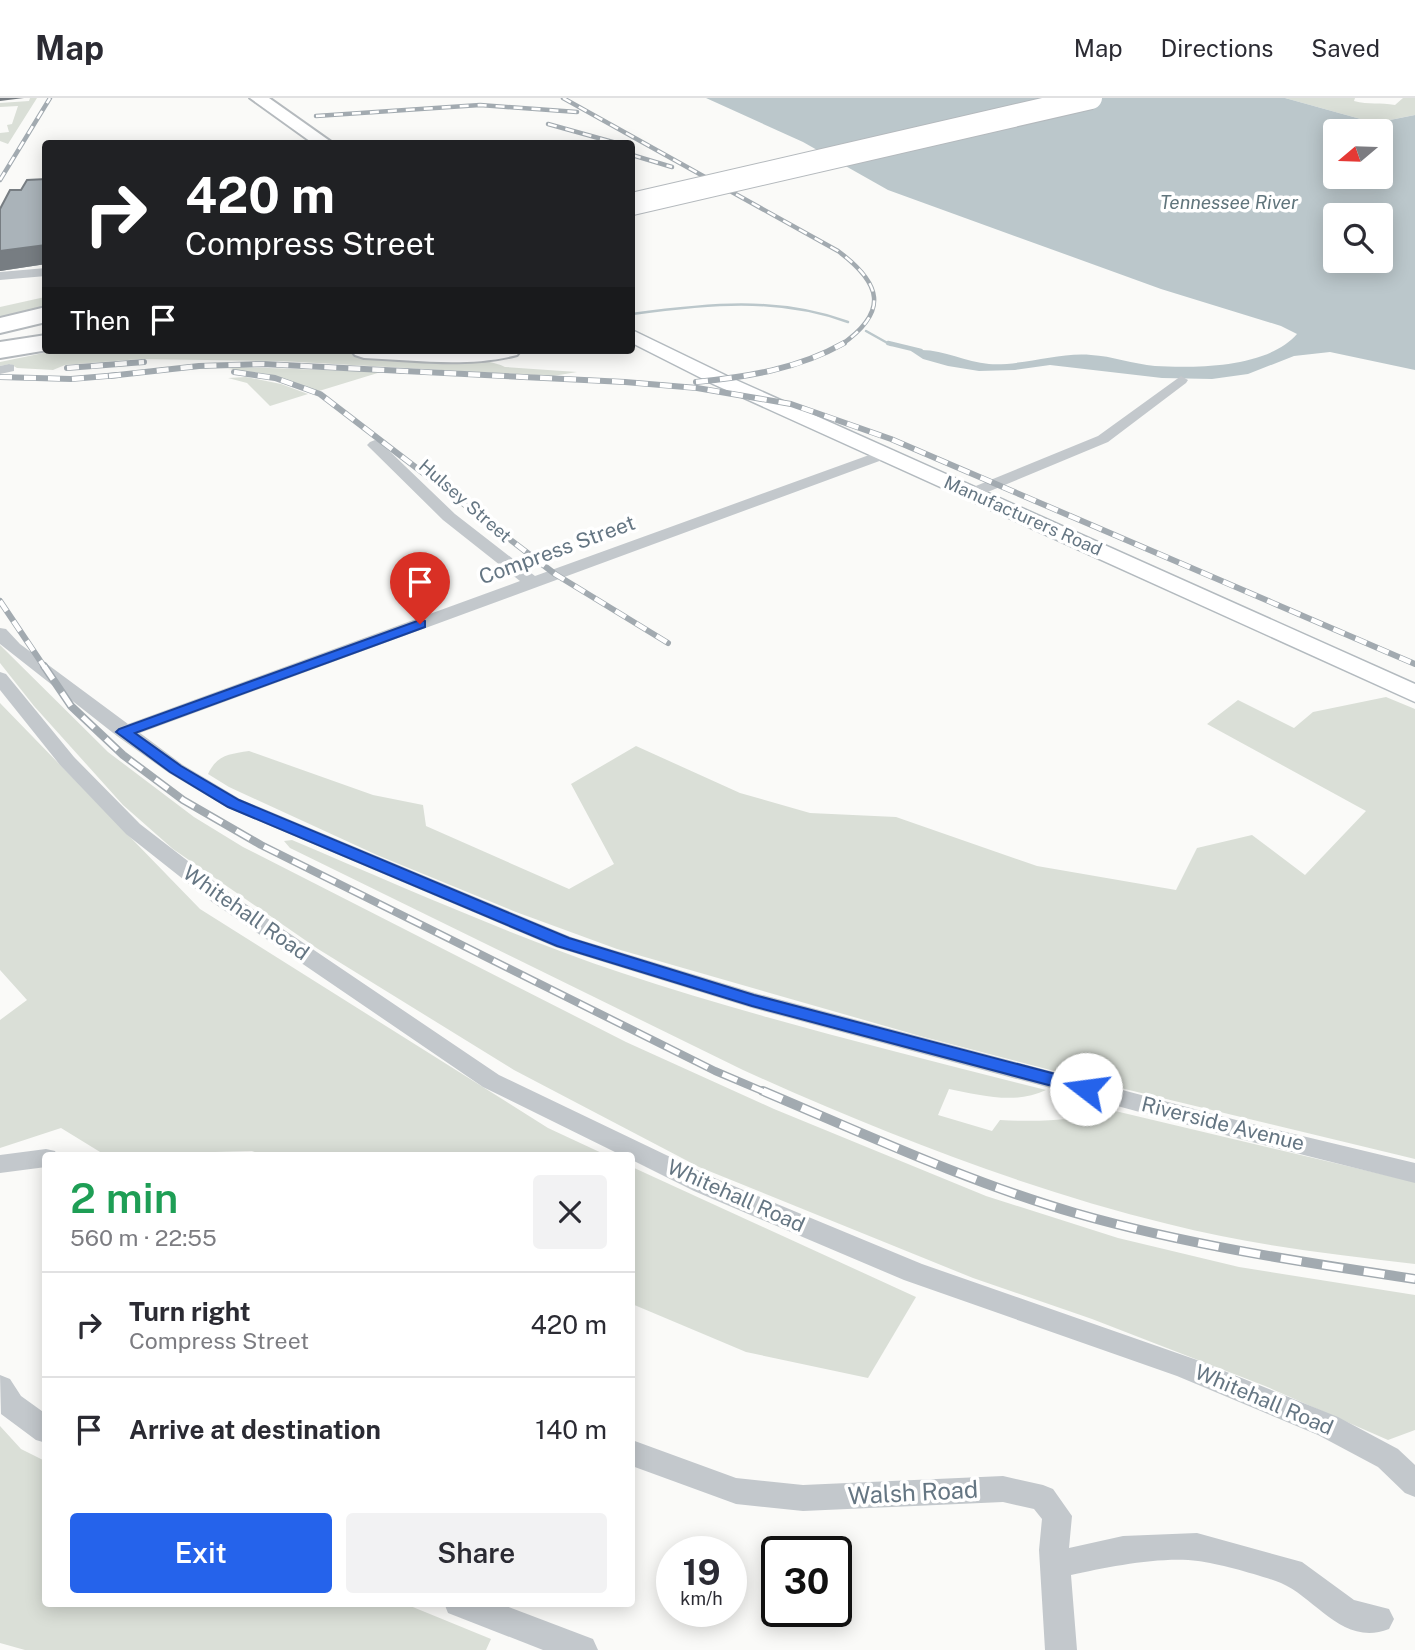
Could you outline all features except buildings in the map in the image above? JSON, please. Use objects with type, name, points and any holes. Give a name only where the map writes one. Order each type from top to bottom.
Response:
[{"type":"highway","points":[[635,191],[1043,98]]},
{"type":"highway","points":[[635,203],[1091,98]]},
{"type":"highway","points":[[712,164],[925,125]]},
{"type":"highway","points":[[0,326],[42,315]]},
{"type":"highway","points":[[0,334],[42,325]]},
{"type":"highway","points":[[2,359],[42,343]]},
{"type":"highway","points":[[447,354],[476,354]]},
{"type":"main road","points":[[258,98],[320,140]]},
{"type":"main road","name":"Manufacturers Road","points":[[635,338],[720,380],[888,453],[1415,694]]},
{"type":"main road","points":[[1374,674],[1415,684]]},
{"type":"street","points":[[0,276],[42,272]]},
{"type":"street","points":[[972,493],[1103,439],[1181,380]]},
{"type":"street","name":"Hulsey Street","points":[[375,445],[449,517],[533,583]]},
{"type":"street","name":"Compress Street","points":[[124,732],[888,453]]},
{"type":"street","name":"Riverside Avenue","points":[[0,632],[14,648],[124,732],[176,769],[233,803],[563,942],[752,1000],[1240,1130],[1415,1172]]},
{"type":"street","name":"Whitehall Road","points":[[0,678],[67,761],[133,829],[220,897],[491,1080],[704,1184],[913,1272],[1187,1368],[1328,1426],[1388,1458],[1415,1484]]},
{"type":"street","points":[[0,1164],[42,1159]]},
{"type":"street","points":[[0,1387],[11,1405],[42,1429]]},
{"type":"street","name":"Walsh Road","points":[[635,1454],[736,1491],[803,1498],[1003,1489],[1043,1498],[1057,1516],[1055,1564],[1061,1650]]},
{"type":"street","points":[[1055,1564],[1123,1550],[1197,1546],[1291,1572],[1347,1613],[1378,1619]]},
{"type":"street","points":[[469,1607],[582,1650]]},
{"type":"shaded area","points":[[30,98],[37,98],[8,144],[0,141],[0,133],[9,132],[7,125],[12,124],[18,106],[0,107],[0,103],[29,101]]},
{"type":"shaded area","points":[[1285,98],[1355,98],[1354,101],[1359,102],[1395,105],[1403,98],[1415,98],[1415,115],[1393,119],[1361,119]]},
{"type":"shaded area","points":[[42,298],[42,310],[0,321],[0,307]]},
{"type":"shaded area","points":[[42,353],[362,354],[471,359],[505,367],[577,372],[553,376],[280,361],[140,359],[65,365],[53,370],[17,368],[10,364],[0,366],[0,362]]},
{"type":"shaded area","points":[[238,367],[381,372],[319,391],[268,374],[228,369]]},
{"type":"shaded area","points":[[246,377],[281,384],[308,394],[270,406],[247,383],[228,378]]},
{"type":"shaded area","points":[[0,645],[108,752],[194,817],[243,847],[626,1042],[774,1109],[986,1196],[1118,1238],[1239,1267],[1415,1295],[1415,1430],[1388,1440],[1265,1386],[1092,1319],[973,1278],[699,1167],[514,1070],[318,949],[173,849],[123,805],[34,706],[0,663]]},
{"type":"shaded area","points":[[1386,697],[1415,709],[1415,1159],[1104,1084],[920,1036],[617,949],[516,912],[377,855],[229,787],[208,774],[224,756],[249,751],[373,795],[423,805],[426,826],[569,889],[614,864],[571,784],[636,746],[740,793],[810,813],[896,817],[1037,866],[1176,890],[1197,848],[1252,835],[1305,875],[1366,811],[1207,724],[1238,700],[1294,728],[1313,712]]},
{"type":"shaded area","points":[[0,703],[200,909],[548,1128],[600,1152],[100,1152],[61,1128],[0,1148],[0,1020],[27,1000],[0,970]]},
{"type":"shaded area","points":[[292,840],[497,926],[622,973],[780,1021],[1046,1090],[1034,1095],[1010,1098],[949,1089],[938,1115],[992,1131],[1000,1120],[1056,1120],[1111,1110],[1415,1182],[1415,1264],[1291,1248],[1198,1231],[1113,1210],[952,1157],[743,1070],[290,848],[284,841]]},
{"type":"shaded area","points":[[635,1168],[916,1297],[868,1378],[746,1352],[635,1305]]},
{"type":"shaded area","points":[[0,1426],[21,1449],[42,1460],[42,1607],[413,1607],[491,1639],[486,1650],[25,1650],[0,1643]]},
{"type":"water","name":"Tennessee River","points":[[706,98],[1285,98],[1361,119],[1323,119],[1323,189],[1393,189],[1393,119],[1415,115],[1415,370],[1330,352],[1294,356],[1248,374],[1212,379],[1162,378],[1050,365],[979,371],[923,359],[911,351],[940,352],[989,364],[1079,355],[1155,366],[1210,366],[1250,360],[1268,354],[1297,334],[1281,326],[1161,289],[888,190],[803,142]]},
{"type":"waterway","points":[[635,314],[714,305],[768,305],[795,308],[848,322]]},
{"type":"waterway","points":[[866,331],[891,345]]},
{"type":"waterway","points":[[888,343],[921,351]]},
{"type":"railway","points":[[0,180],[50,98]]},
{"type":"railway","points":[[563,98],[838,251],[852,263],[864,274],[871,286],[873,309],[857,333],[843,344]]},
{"type":"railway","points":[[316,116],[480,105],[577,112]]},
{"type":"railway","points":[[548,124],[606,140]]},
{"type":"railway","points":[[635,156],[672,167]]},
{"type":"railway","points":[[696,382],[772,370],[809,359],[843,344]]},
{"type":"railway","points":[[67,368],[144,362]]},
{"type":"railway","points":[[115,375],[199,366],[263,364],[625,382],[697,388],[791,404],[891,439],[1415,664]]},
{"type":"railway","points":[[234,372],[275,378],[320,394],[555,574],[668,643]]},
{"type":"railway","points":[[0,377],[71,379],[115,375]]},
{"type":"railway","points":[[109,376],[115,375]]},
{"type":"railway","points":[[115,375],[119,375]]},
{"type":"railway","points":[[0,601],[45,668]]},
{"type":"railway","points":[[44,666],[71,706],[123,755],[183,800],[261,845],[715,1071],[767,1093]]},
{"type":"railway","points":[[763,1091],[956,1172],[1075,1213],[1202,1243],[1415,1279]]},
{"type":"route","points":[[420,624],[124,732],[176,769],[233,803],[563,942],[752,1000],[1086,1089]]}]
